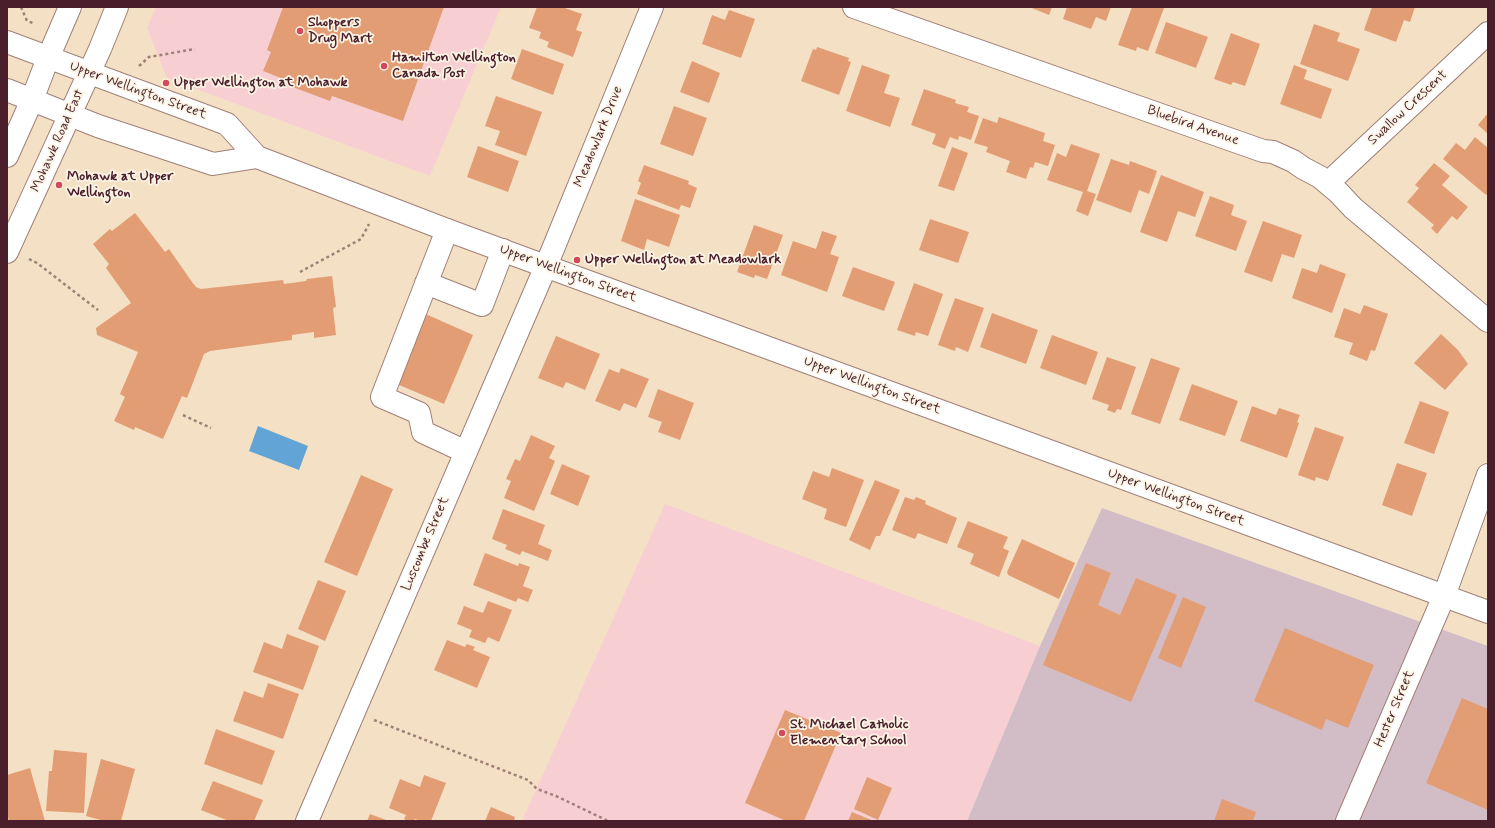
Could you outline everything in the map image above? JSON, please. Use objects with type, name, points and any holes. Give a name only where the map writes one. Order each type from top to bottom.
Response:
[{"type":"main road","points":[[7,156],[32,100],[70,7]]},
{"type":"main road","name":"Mohawk Road East","points":[[8,251],[100,49],[117,7]]},
{"type":"main road","name":"Meadowlark Drive","points":[[546,266],[652,7]]},
{"type":"main road","name":"Bluebird Avenue","points":[[854,7],[1263,151],[1273,152],[1294,161],[1328,183],[1353,208],[1488,321]]},
{"type":"main road","name":"Swallow Crescent","points":[[1328,183],[1488,33]]},
{"type":"main road","name":"Upper Wellington Street","points":[[7,42],[227,124],[257,157],[447,230],[1488,612]]},
{"type":"main road","name":"Upper Wellington Street","points":[[7,90],[70,115],[213,164],[257,157]]},
{"type":"main road","points":[[447,230],[382,397],[419,413],[423,432],[466,452]]},
{"type":"main road","points":[[426,283],[482,305],[503,250]]},
{"type":"main road","name":"Luscombe Street","points":[[307,821],[546,266]]},
{"type":"main road","name":"Hester Street","points":[[1347,821],[1444,596],[1488,475]]},
{"type":"path","points":[[21,7],[27,21],[33,23]]},
{"type":"path","points":[[137,68],[149,57],[195,48]]},
{"type":"path","points":[[300,272],[361,239],[380,204]]},
{"type":"path","points":[[8,251],[37,263],[98,310]]},
{"type":"path","points":[[183,415],[211,428]]},
{"type":"path","points":[[355,709],[374,720],[528,780],[537,789],[556,796],[608,821]]},
{"type":"shaded area","points":[[156,7],[501,7],[430,176],[167,78],[147,28]]},
{"type":"shaded area","name":"St. Michael Catholic Elementary School","points":[[665,504],[1040,646],[967,821],[522,821]]},
{"type":"shaded area","points":[[1102,508],[1488,646],[1488,821],[967,821],[1040,646]]},
{"type":"water","points":[[258,426],[308,446],[299,470],[249,451]]},
{"type":"building","points":[[283,7],[444,7],[403,121],[332,96],[330,101],[279,82],[281,78],[263,71],[271,52],[267,50]]},
{"type":"building","points":[[537,7],[562,7],[582,14],[576,30],[582,32],[573,57],[547,47],[549,42],[539,38],[541,32],[529,28]]},
{"type":"building","points":[[1029,7],[1052,7],[1049,15]]},
{"type":"building","points":[[1067,7],[1111,7],[1106,21],[1096,17],[1091,29],[1063,19]]},
{"type":"building","points":[[1132,7],[1164,8],[1148,51],[1137,47],[1136,51],[1118,45]]},
{"type":"building","points":[[1372,7],[1415,7],[1410,22],[1404,20],[1396,42],[1364,30]]},
{"type":"building","points":[[729,10],[755,19],[741,58],[702,44],[712,15],[725,20]]},
{"type":"building","points":[[1166,22],[1208,37],[1196,68],[1155,53]]},
{"type":"building","points":[[1314,24],[1340,33],[1337,41],[1360,49],[1348,81],[1300,64]]},
{"type":"building","points":[[1231,33],[1260,44],[1245,86],[1233,82],[1231,85],[1214,79]]},
{"type":"building","points":[[817,47],[849,58],[848,61],[851,62],[839,95],[801,81],[813,49],[816,50]]},
{"type":"building","points":[[522,49],[564,64],[553,95],[511,79]]},
{"type":"building","points":[[692,61],[720,73],[709,103],[680,92]]},
{"type":"building","points":[[862,65],[890,75],[884,93],[900,98],[890,127],[846,111]]},
{"type":"building","points":[[1294,65],[1307,70],[1304,79],[1332,89],[1321,119],[1280,104]]},
{"type":"building","points":[[924,89],[956,100],[955,103],[969,107],[967,112],[979,116],[971,140],[959,136],[958,140],[950,137],[945,149],[932,144],[936,134],[911,125]]},
{"type":"building","points":[[496,96],[542,112],[526,156],[495,145],[500,131],[485,126]]},
{"type":"building","points":[[674,106],[707,118],[693,156],[660,144]]},
{"type":"building","points":[[1488,113],[1488,134],[1478,125]]},
{"type":"building","points":[[999,117],[1045,133],[1043,141],[1055,145],[1048,166],[1035,162],[1033,168],[1030,167],[1026,179],[1006,172],[1010,161],[986,152],[988,147],[974,143],[983,118],[997,123]]},
{"type":"building","points":[[1475,137],[1488,148],[1488,192],[1486,195],[1443,159],[1456,143],[1465,150]]},
{"type":"building","points":[[1071,144],[1100,154],[1087,191],[1096,194],[1088,216],[1076,211],[1083,192],[1047,180],[1057,153],[1066,157]]},
{"type":"building","points":[[478,146],[519,161],[508,192],[467,177]]},
{"type":"building","points":[[952,147],[968,153],[954,191],[938,186]]},
{"type":"building","points":[[1111,159],[1129,165],[1130,161],[1157,171],[1149,194],[1139,190],[1131,213],[1096,200]]},
{"type":"building","points":[[1434,163],[1450,176],[1442,185],[1468,207],[1457,220],[1452,216],[1437,234],[1431,228],[1434,225],[1407,202],[1419,188],[1415,185]]},
{"type":"building","points":[[644,165],[689,181],[688,184],[697,188],[690,208],[681,205],[679,210],[637,194],[641,183],[638,181]]},
{"type":"building","points":[[1161,175],[1204,192],[1195,217],[1178,211],[1167,242],[1140,232]]},
{"type":"building","points":[[1210,196],[1234,205],[1231,215],[1247,221],[1236,251],[1195,236]]},
{"type":"building","points":[[635,199],[680,215],[669,247],[647,239],[644,250],[621,241]]},
{"type":"building","points":[[135,213],[165,252],[169,249],[196,287],[201,289],[283,280],[284,284],[332,276],[336,307],[333,308],[336,335],[314,338],[314,332],[292,335],[292,340],[210,351],[204,354],[187,398],[182,396],[163,439],[135,427],[134,430],[114,421],[125,397],[120,394],[138,352],[97,335],[96,328],[131,303],[106,268],[109,264],[93,244],[110,229],[112,231]]},
{"type":"building","points":[[930,219],[969,232],[958,263],[919,250]]},
{"type":"building","points":[[1263,221],[1302,235],[1294,258],[1282,254],[1272,282],[1244,272]]},
{"type":"building","points":[[754,225],[783,235],[767,279],[755,275],[754,278],[737,272]]},
{"type":"building","points":[[822,231],[837,236],[830,254],[839,257],[827,292],[781,275],[793,241],[816,249]]},
{"type":"building","points":[[1320,264],[1346,274],[1332,313],[1292,298],[1302,268],[1317,273]]},
{"type":"building","points":[[853,267],[895,282],[884,311],[842,296]]},
{"type":"building","points":[[914,283],[943,294],[928,336],[916,332],[915,336],[897,330]]},
{"type":"building","points":[[955,298],[984,308],[968,352],[956,347],[955,351],[938,345]]},
{"type":"building","points":[[1364,305],[1388,314],[1375,351],[1371,350],[1367,361],[1349,354],[1353,343],[1334,337],[1344,308],[1360,314]]},
{"type":"building","points":[[421,312],[473,335],[444,404],[392,382]]},
{"type":"building","points":[[992,313],[1038,330],[1026,364],[980,347]]},
{"type":"building","points":[[1441,334],[1458,350],[1468,364],[1445,390],[1414,363]]},
{"type":"building","points":[[1052,335],[1098,352],[1086,385],[1040,368]]},
{"type":"building","points":[[556,336],[600,354],[585,390],[566,382],[563,388],[538,378]]},
{"type":"building","points":[[1107,357],[1136,367],[1121,410],[1117,409],[1115,413],[1107,410],[1109,405],[1092,399]]},
{"type":"building","points":[[1151,358],[1180,368],[1160,424],[1131,414]]},
{"type":"building","points":[[621,368],[649,379],[636,408],[624,403],[620,411],[595,401],[609,369],[619,373]]},
{"type":"building","points":[[1192,384],[1238,401],[1225,436],[1179,420]]},
{"type":"building","points":[[658,389],[694,403],[680,440],[658,432],[662,422],[648,417]]},
{"type":"building","points":[[1420,401],[1449,412],[1434,454],[1404,443]]},
{"type":"building","points":[[1252,406],[1276,415],[1279,408],[1300,415],[1297,422],[1299,423],[1287,458],[1240,441]]},
{"type":"building","points":[[1315,427],[1344,437],[1328,481],[1316,477],[1315,481],[1298,475]]},
{"type":"building","points":[[531,435],[555,446],[549,458],[555,461],[534,511],[504,498],[511,481],[506,479],[515,459],[520,461]]},
{"type":"building","points":[[1397,463],[1427,473],[1412,516],[1382,505]]},
{"type":"building","points":[[562,464],[590,476],[578,506],[550,494]]},
{"type":"building","points":[[832,468],[864,480],[846,527],[824,519],[827,509],[802,499],[813,471],[829,477]]},
{"type":"building","points":[[361,475],[393,489],[357,576],[324,562]]},
{"type":"building","points":[[875,480],[900,490],[880,536],[876,536],[870,550],[849,540]]},
{"type":"building","points":[[905,497],[914,500],[916,497],[926,501],[925,504],[957,518],[947,544],[918,533],[915,539],[892,530]]},
{"type":"building","points":[[503,509],[545,525],[538,544],[552,550],[548,561],[522,551],[520,555],[505,549],[507,545],[492,539]]},
{"type":"building","points":[[968,521],[1008,537],[1003,548],[1009,551],[999,577],[970,564],[974,554],[957,547]]},
{"type":"building","points":[[1022,539],[1075,563],[1059,599],[1008,575],[1007,572]]},
{"type":"building","points":[[485,553],[518,566],[519,563],[530,567],[523,586],[533,590],[528,602],[518,598],[516,602],[473,585]]},
{"type":"building","points":[[1086,563],[1111,573],[1098,605],[1120,615],[1136,578],[1177,595],[1131,702],[1043,665]]},
{"type":"building","points":[[318,580],[346,591],[325,641],[298,629]]},
{"type":"building","points":[[1183,597],[1206,607],[1181,668],[1158,658]]},
{"type":"building","points":[[488,601],[512,610],[499,642],[488,637],[485,643],[469,637],[472,630],[457,624],[464,606],[483,613]]},
{"type":"building","points":[[1285,628],[1374,665],[1348,728],[1326,719],[1322,730],[1254,701]]},
{"type":"building","points":[[287,634],[319,646],[303,690],[253,672],[264,642],[282,649]]},
{"type":"building","points":[[447,640],[465,647],[467,644],[475,647],[473,650],[490,657],[477,688],[434,670]]},
{"type":"building","points":[[268,683],[299,694],[283,739],[233,721],[244,691],[263,698]]},
{"type":"building","points":[[1462,698],[1488,709],[1488,810],[1426,783]]},
{"type":"building","points":[[785,710],[841,733],[804,821],[786,821],[745,803]]},
{"type":"building","points":[[216,729],[275,751],[262,785],[204,764]]},
{"type":"building","points":[[54,750],[87,753],[84,813],[46,811],[49,771],[52,771]]},
{"type":"building","points":[[101,759],[135,769],[121,821],[104,821],[86,816]]},
{"type":"building","points":[[30,768],[45,821],[9,821],[7,813],[7,775]]},
{"type":"building","points":[[424,775],[446,783],[431,821],[421,821],[415,819],[414,821],[408,821],[404,819],[406,815],[389,808],[400,779],[420,787]]},
{"type":"building","points":[[867,777],[892,788],[878,820],[854,809]]},
{"type":"building","points":[[213,781],[263,800],[254,821],[229,821],[201,810]]},
{"type":"building","points":[[1222,799],[1256,812],[1253,821],[1214,821]]},
{"type":"building","points":[[491,807],[515,817],[514,821],[485,821]]},
{"type":"building","points":[[852,812],[874,821],[848,821]]},
{"type":"building","points":[[370,814],[389,821],[367,821]]},
{"type":"place","name":"Shoppers Drug Mart","points":[[300,31]]},
{"type":"place","name":"Hamilton Wellington Canada Post","points":[[384,66]]},
{"type":"place","name":"Upper Wellington at Mohawk","points":[[166,83]]},
{"type":"place","name":"Mohawk at Upper Wellington","points":[[59,185]]},
{"type":"place","name":"Upper Wellington at Meadowlark","points":[[577,260]]},
{"type":"place","name":"St. Michael Catholic Elementary School","points":[[782,733]]}]
